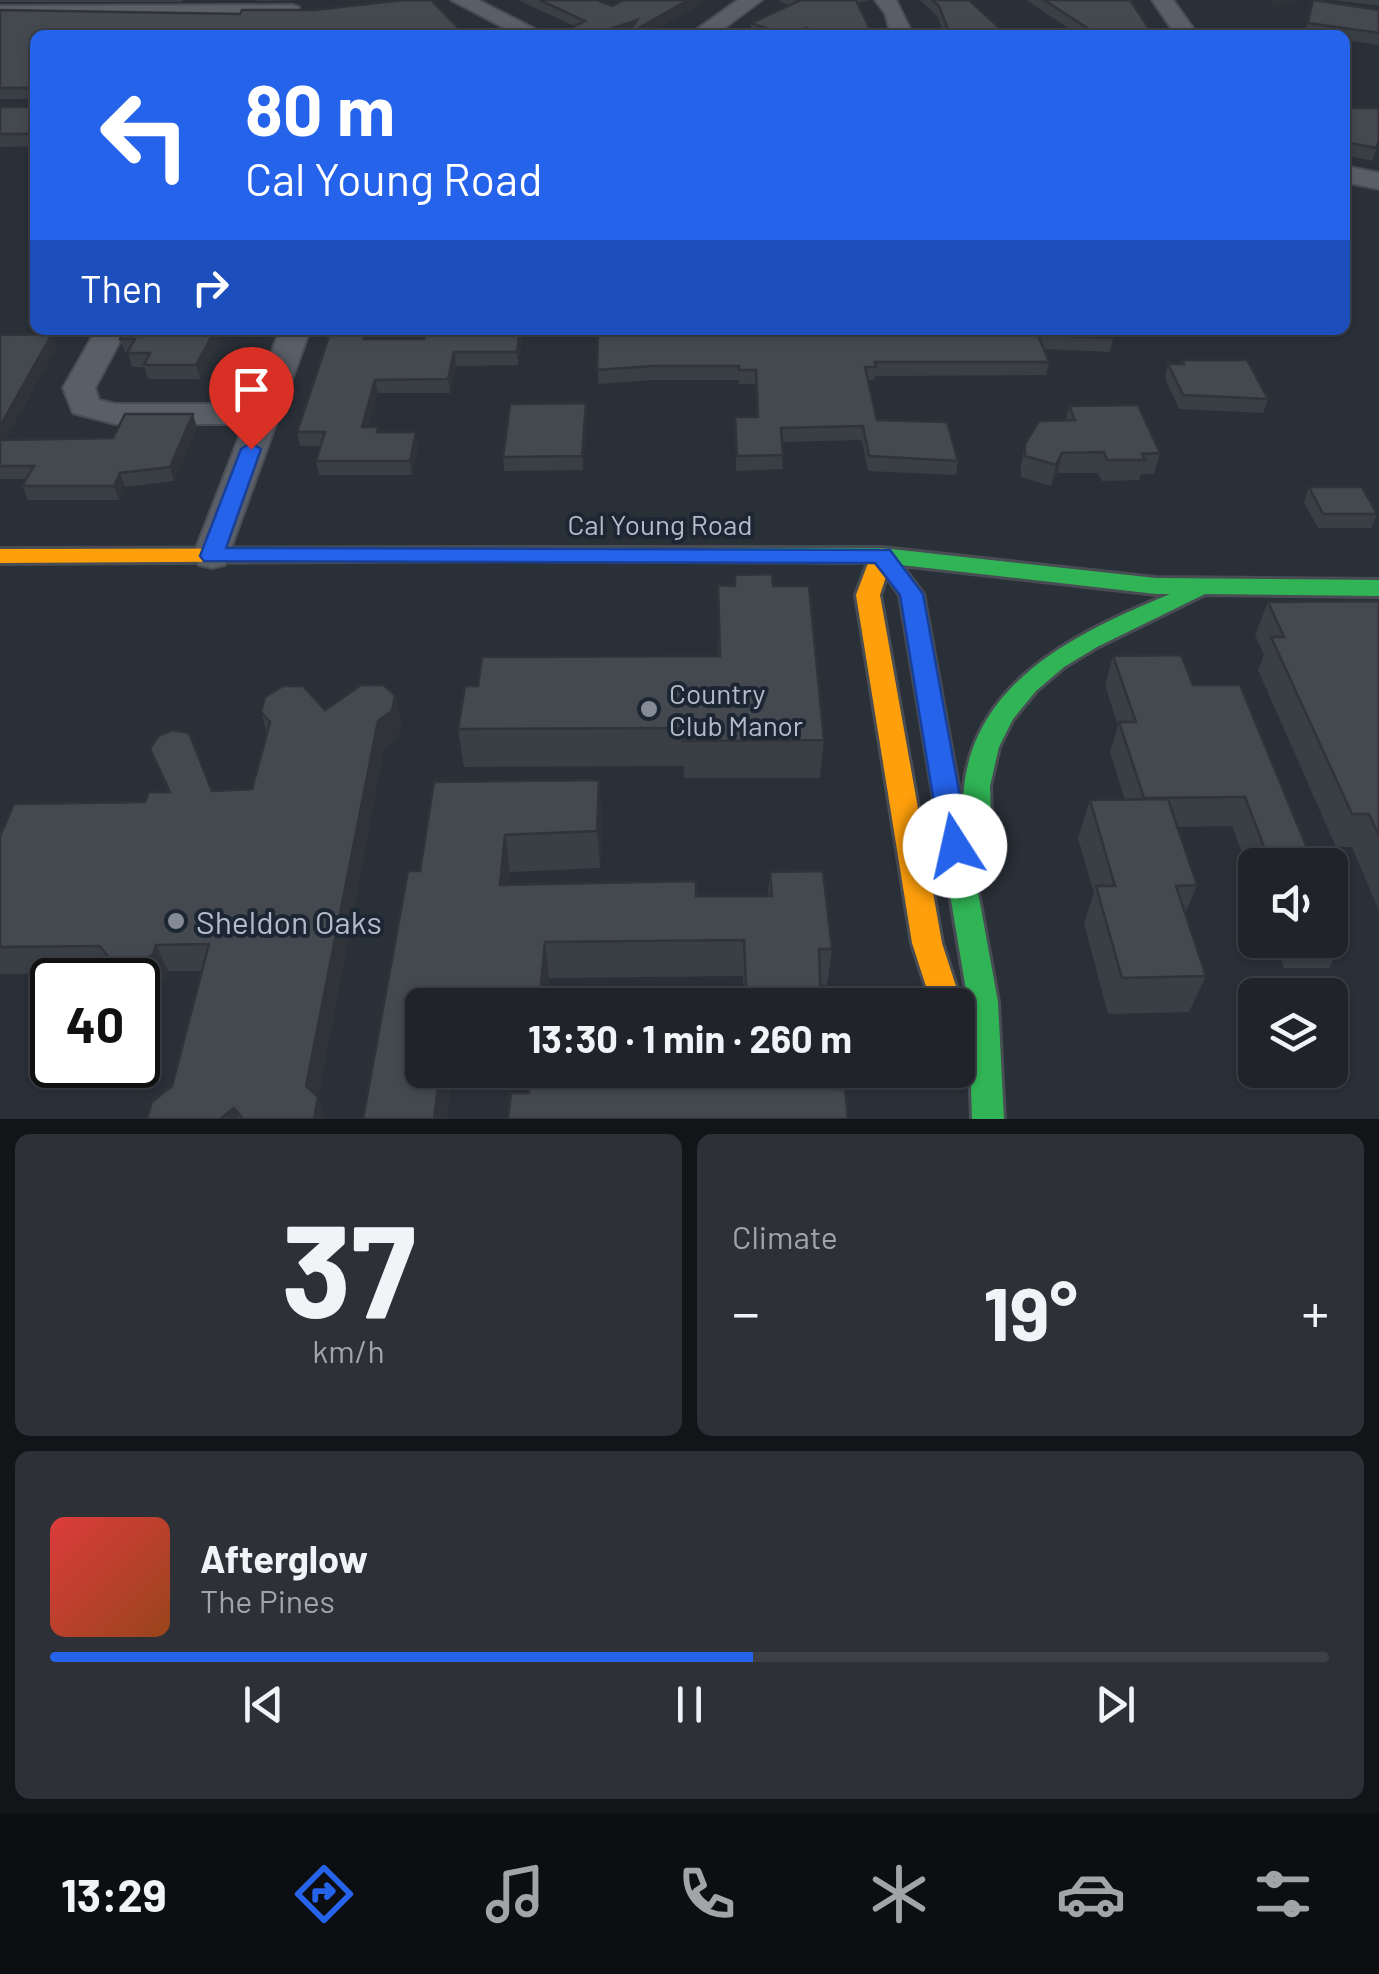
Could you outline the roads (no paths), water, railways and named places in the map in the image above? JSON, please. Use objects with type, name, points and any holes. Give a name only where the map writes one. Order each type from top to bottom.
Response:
[{"type":"street","points":[[461,0],[525,30]]},
{"type":"street","points":[[707,30],[752,0]]},
{"type":"street","points":[[884,0],[895,12],[900,30]]},
{"type":"street","points":[[1162,0],[1183,30]]},
{"type":"street","points":[[0,12],[219,6],[316,11]]},
{"type":"street","points":[[1350,175],[1379,181]]},
{"type":"street","points":[[108,335],[79,388],[86,406],[115,414],[264,414]]},
{"type":"street","points":[[212,556],[293,335]]},
{"type":"street","points":[[882,555],[911,594],[983,1002],[987,1114]]},
{"type":"street","points":[[882,555],[868,595],[927,943],[942,988]]},
{"type":"street","name":"Cal Young Road","points":[[0,556],[882,555],[1106,582],[1208,588],[1379,588]]},
{"type":"street","points":[[983,1002],[991,947],[975,811],[982,753],[996,720],[1014,693],[1066,651],[1208,588]]},
{"type":"street","points":[[975,1081],[987,1114]]},
{"type":"place","name":"Country Club Manor","points":[[649,709]]},
{"type":"place","name":"Sheldon Oaks","points":[[176,921]]}]
